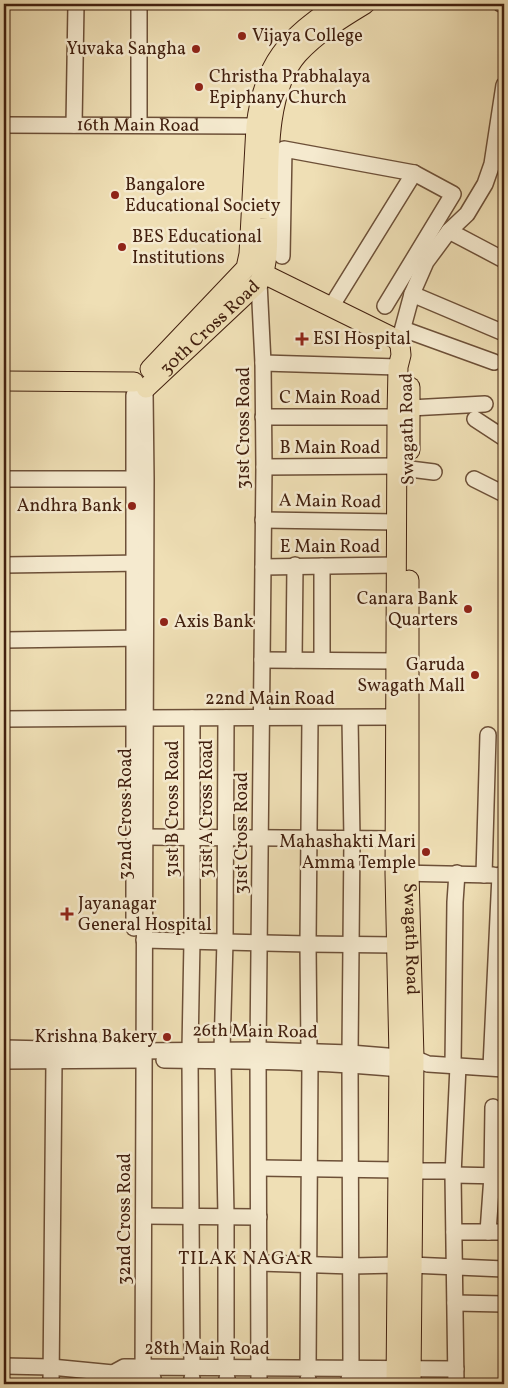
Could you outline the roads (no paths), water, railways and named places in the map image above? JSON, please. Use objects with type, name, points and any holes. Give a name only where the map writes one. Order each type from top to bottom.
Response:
[{"type":"main road","name":"30th Cross Road","points":[[139,388],[261,278],[267,251],[263,88],[274,63],[285,48],[304,29],[338,4]]},
{"type":"main road","name":"30th Cross Road","points":[[139,388],[246,268],[263,128],[289,68],[297,55],[324,31],[365,4]]},
{"type":"main road","points":[[261,278],[331,307],[396,339],[400,348]]},
{"type":"main road","name":"Swagath Road","points":[[400,348],[408,366],[410,377],[403,412],[408,567],[402,873],[397,945],[411,1064]]},
{"type":"main road","points":[[4,381],[139,388]]},
{"type":"main road","points":[[4,394],[139,388]]},
{"type":"main road","name":"Swagath Road","points":[[403,1378],[405,1170],[411,1064],[402,873],[395,839],[394,717],[397,522],[404,468]]},
{"type":"street","points":[[74,125],[76,4]]},
{"type":"street","points":[[138,125],[139,4]]},
{"type":"street","points":[[400,348],[412,294],[426,262],[449,231],[460,222],[475,203],[484,184],[498,166],[504,85]]},
{"type":"street","name":"16th Main Road","points":[[4,125],[138,125],[263,128]]},
{"type":"street","points":[[282,256],[284,149],[414,173],[453,194],[385,306]]},
{"type":"street","points":[[331,307],[414,173]]},
{"type":"street","points":[[449,231],[504,260]]},
{"type":"street","name":"31st Cross Road","points":[[259,1377],[259,1055],[264,467],[261,278]]},
{"type":"street","points":[[412,294],[504,334]]},
{"type":"street","points":[[263,363],[400,348],[494,362]]},
{"type":"street","name":"32nd Cross Road","points":[[138,1376],[139,388]]},
{"type":"street","name":"C Main Road","points":[[263,417],[403,412],[485,404]]},
{"type":"street","points":[[475,419],[504,438]]},
{"type":"street","name":"B Main Road","points":[[264,467],[404,468],[434,472]]},
{"type":"street","points":[[4,478],[140,479]]},
{"type":"street","points":[[474,479],[504,494]]},
{"type":"street","name":"A Main Road","points":[[263,520],[397,522]]},
{"type":"street","points":[[4,564],[140,563]]},
{"type":"street","points":[[294,660],[295,565]]},
{"type":"street","name":"E Main Road","points":[[263,566],[396,565]]},
{"type":"street","points":[[322,566],[322,660]]},
{"type":"street","points":[[4,640],[140,638]]},
{"type":"street","points":[[262,660],[395,661]]},
{"type":"street","name":"22nd Main Road","points":[[4,719],[394,717]]},
{"type":"street","name":"32nd Cross Road","points":[[138,1376],[144,1216],[139,1055],[144,940],[145,837],[140,718]]},
{"type":"street","name":"31st B Cross Road","points":[[192,718],[190,1055],[192,1377]]},
{"type":"street","name":"31st A Cross Road","points":[[226,718],[225,941],[222,1055],[226,1216],[226,1377]]},
{"type":"street","points":[[308,1377],[310,718]]},
{"type":"street","points":[[350,718],[352,839],[350,1058],[351,1378],[456,1377],[453,1173],[456,1066],[455,902],[457,873]]},
{"type":"street","points":[[484,875],[488,735]]},
{"type":"street","points":[[145,837],[395,839]]},
{"type":"street","points":[[402,873],[502,875],[498,1068]]},
{"type":"street","points":[[144,940],[397,945]]},
{"type":"street","name":"26th Main Road","points":[[4,1048],[139,1055],[259,1055],[350,1058],[411,1064],[498,1068]]},
{"type":"street","name":"26th Main Road","points":[[4,1062],[54,1061],[139,1055]]},
{"type":"street","points":[[51,1384],[54,1061]]},
{"type":"street","points":[[488,1232],[498,1176],[493,1107]]},
{"type":"street","points":[[260,1168],[405,1170],[498,1176]]},
{"type":"street","points":[[144,1216],[259,1217]]},
{"type":"street","points":[[454,1232],[504,1232]]},
{"type":"street","points":[[259,1262],[352,1266],[454,1266],[504,1269]]},
{"type":"street","points":[[455,1303],[504,1304]]},
{"type":"street","name":"28th Main Road","points":[[4,1366],[51,1367],[113,1373],[124,1367],[138,1376],[351,1378]]},
{"type":"place","name":"Vijaya College","points":[[242,36]]},
{"type":"place","name":"Yuvaka Sangha","points":[[196,49]]},
{"type":"place","name":"Christha Prabhalaya Epiphany Church","points":[[199,87]]},
{"type":"place","name":"Bangalore Educational Society","points":[[115,195]]},
{"type":"place","name":"BES Educational Institutions","points":[[122,247]]},
{"type":"place","name":"ESI Hospital","points":[[302,339]]},
{"type":"place","name":"Andhra Bank","points":[[132,506]]},
{"type":"place","name":"Canara Bank Quarters","points":[[468,609]]},
{"type":"place","name":"Axis Bank","points":[[164,622]]},
{"type":"place","name":"Garuda Swagath Mall","points":[[475,675]]},
{"type":"place","name":"Mahashakti Mari Amma Temple","points":[[426,852]]},
{"type":"place","name":"Jayanagar General Hospital","points":[[67,914]]},
{"type":"place","name":"Krishna Bakery","points":[[167,1037]]},
{"type":"district","name":"TILAK NAGAR","points":[[246,1259]]}]
